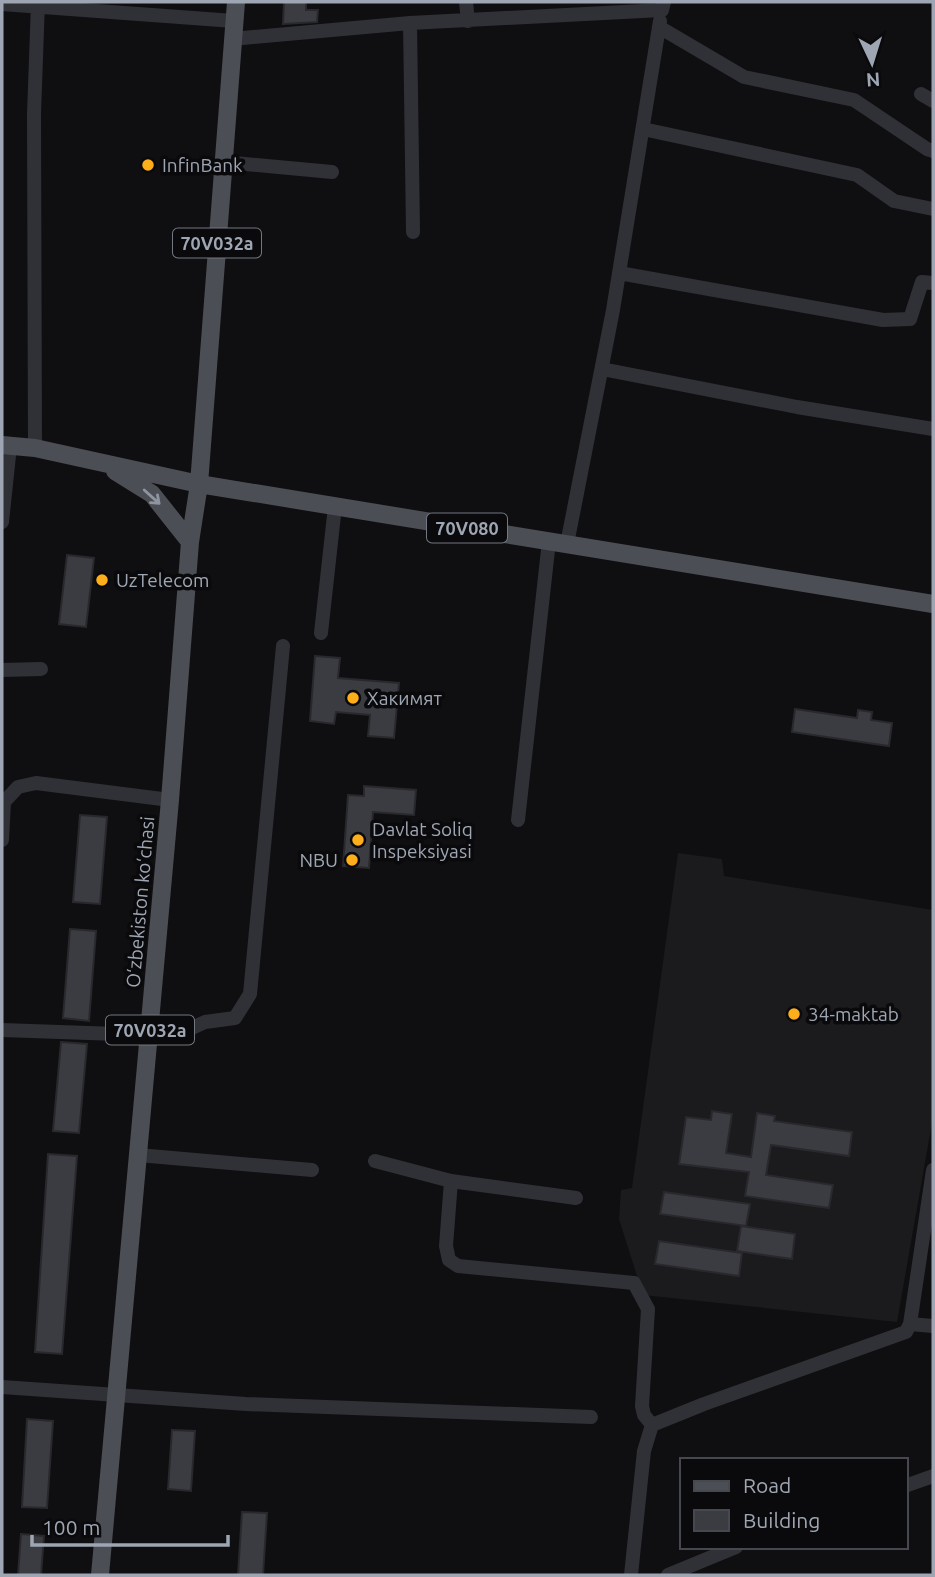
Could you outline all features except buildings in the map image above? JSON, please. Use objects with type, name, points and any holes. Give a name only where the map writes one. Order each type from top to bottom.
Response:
[{"type":"main road","name":"70V032a","points":[[199,484],[236,2]]},
{"type":"main road","name":"70V080","points":[[6,445],[35,448],[199,484],[933,604]]},
{"type":"main road","points":[[103,463],[152,494],[190,542]]},
{"type":"main road","name":"O‘zbekiston ko‘chasi","points":[[100,1575],[170,800],[190,542],[199,484]]},
{"type":"street","points":[[466,2],[468,20]]},
{"type":"street","points":[[2,4],[38,4],[234,21]]},
{"type":"street","points":[[35,448],[34,114],[38,4]]},
{"type":"street","points":[[232,39],[410,23],[663,6],[620,273],[567,544]]},
{"type":"street","points":[[410,23],[413,232]]},
{"type":"street","points":[[659,27],[744,77],[855,100],[933,151]]},
{"type":"street","points":[[643,129],[857,175],[894,201],[933,209]]},
{"type":"street","points":[[223,162],[332,172]]},
{"type":"street","points":[[620,273],[883,320],[909,318],[922,282],[933,283]]},
{"type":"street","points":[[602,369],[797,407],[933,429]]},
{"type":"street","points":[[2,522],[6,445]]},
{"type":"street","points":[[321,633],[335,506]]},
{"type":"street","points":[[518,820],[549,541]]},
{"type":"street","points":[[2,1030],[175,1036],[205,1022],[235,1018],[250,994],[283,646]]},
{"type":"street","points":[[2,670],[41,669]]},
{"type":"street","points":[[2,840],[4,802],[18,787],[36,783],[170,800]]},
{"type":"street","points":[[138,1155],[312,1170]]},
{"type":"street","points":[[375,1161],[451,1181],[576,1198]]},
{"type":"street","points":[[652,1425],[906,1332],[910,1324],[933,1170]]},
{"type":"street","points":[[451,1181],[446,1246],[449,1260],[458,1266],[634,1283],[648,1309],[642,1406],[644,1415],[652,1425]]},
{"type":"street","points":[[910,1324],[933,1326]]},
{"type":"street","points":[[2,1387],[246,1404],[591,1417]]},
{"type":"street","points":[[631,1575],[644,1451],[652,1425]]},
{"type":"street","points":[[907,1485],[933,1476]]},
{"type":"street","points":[[668,1575],[731,1549]]},
{"type":"shaded area","name":"34-maktab","points":[[678,853],[722,859],[724,876],[933,910],[933,1117],[897,1322],[643,1295],[619,1219],[621,1190],[632,1188]]},
{"type":"place","name":"InfinBank","points":[[148,165]]},
{"type":"place","name":"UzTelecom","points":[[102,580]]},
{"type":"place","name":"Хакимят","points":[[353,698]]},
{"type":"place","name":"Davlat Soliq Inspeksiyasi","points":[[358,840]]},
{"type":"place","name":"NBU","points":[[352,860]]},
{"type":"place","name":"34-maktab","points":[[794,1014]]}]
